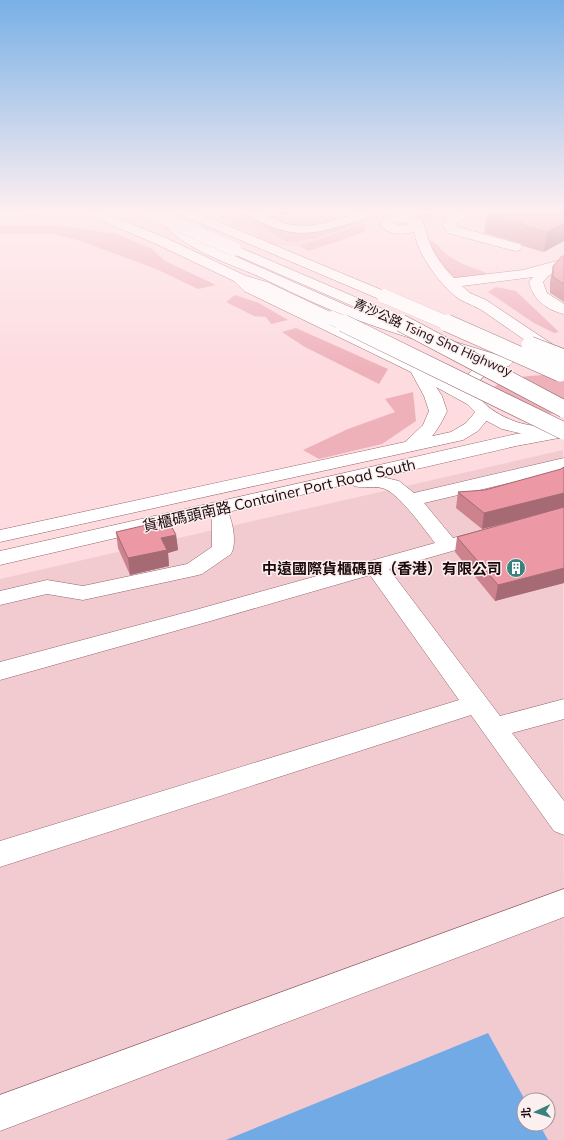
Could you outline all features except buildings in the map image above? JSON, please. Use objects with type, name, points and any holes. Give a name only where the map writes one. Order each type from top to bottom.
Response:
[{"type":"main road","points":[[210,264],[239,278],[262,285],[447,372],[562,432]]},
{"type":"main road","points":[[241,264],[339,308],[395,328],[504,362]]},
{"type":"main road","name":"青沙公路 Tsing Sha Highway","points":[[269,264],[564,396]]},
{"type":"main road","points":[[435,264],[450,283],[465,296],[481,303],[564,359]]},
{"type":"main road","points":[[312,265],[564,359]]},
{"type":"main road","name":"青沙公路 Tsing Sha Highway","points":[[312,265],[564,375]]},
{"type":"main road","points":[[450,283],[517,275],[562,265]]},
{"type":"main road","points":[[562,265],[543,273],[536,282],[538,292],[548,302],[564,310]]},
{"type":"main road","points":[[239,278],[249,288],[416,368],[511,426],[562,432]]},
{"type":"main road","points":[[465,296],[469,305],[510,338],[524,360]]},
{"type":"main road","points":[[385,315],[564,409]]},
{"type":"main road","points":[[478,407],[468,388],[473,376],[486,368],[504,362],[524,360],[548,361],[564,364]]},
{"type":"main road","points":[[409,447],[431,427],[438,411],[433,396],[416,368]]},
{"type":"main road","name":"貨櫃碼頭南路 Container Port Road South","points":[[0,536],[457,436],[472,427],[478,407]]},
{"type":"main road","name":"貨櫃碼頭南路 Container Port Road South","points":[[0,558],[217,510],[516,440],[562,432]]},
{"type":"main road","points":[[415,498],[413,478],[416,472],[430,460]]},
{"type":"main road","points":[[415,498],[564,464]]},
{"type":"main road","points":[[329,484],[383,483],[392,486],[415,498],[455,544]]},
{"type":"main road","points":[[0,598],[47,588],[83,594],[194,569],[223,549],[222,521],[217,510]]},
{"type":"main road","points":[[0,671],[505,531]]},
{"type":"main road","points":[[375,566],[564,823]]},
{"type":"main road","points":[[0,854],[476,704]]},
{"type":"main road","points":[[494,728],[564,709]]},
{"type":"main road","points":[[0,1113],[564,903]]},
{"type":"shaded area","points":[[143,264],[172,264],[216,285],[198,289]]},
{"type":"shaded area","points":[[441,264],[464,264],[487,273],[486,274],[452,279]]},
{"type":"shaded area","points":[[496,287],[516,291],[559,332],[554,333],[534,323],[488,292]]},
{"type":"shaded area","points":[[235,295],[259,303],[288,320],[271,324],[266,317],[254,316],[226,302]]},
{"type":"shaded area","points":[[296,328],[388,369],[379,384],[305,347],[282,332]]},
{"type":"shaded area","points":[[544,375],[564,375],[564,413],[544,414],[493,389],[502,382],[509,380]]},
{"type":"shaded area","points":[[413,392],[416,421],[382,444],[319,459],[303,450],[348,429],[395,412],[385,399]]},
{"type":"shaded area","points":[[563,450],[564,1140],[0,1140],[0,579]]},
{"type":"water","points":[[488,1033],[521,1092],[516,1092],[516,1132],[544,1132],[548,1140],[226,1140]]},
{"type":"place","name":"中遠國際貨櫃碼頭（香港）有限公司","points":[[516,568]]}]
